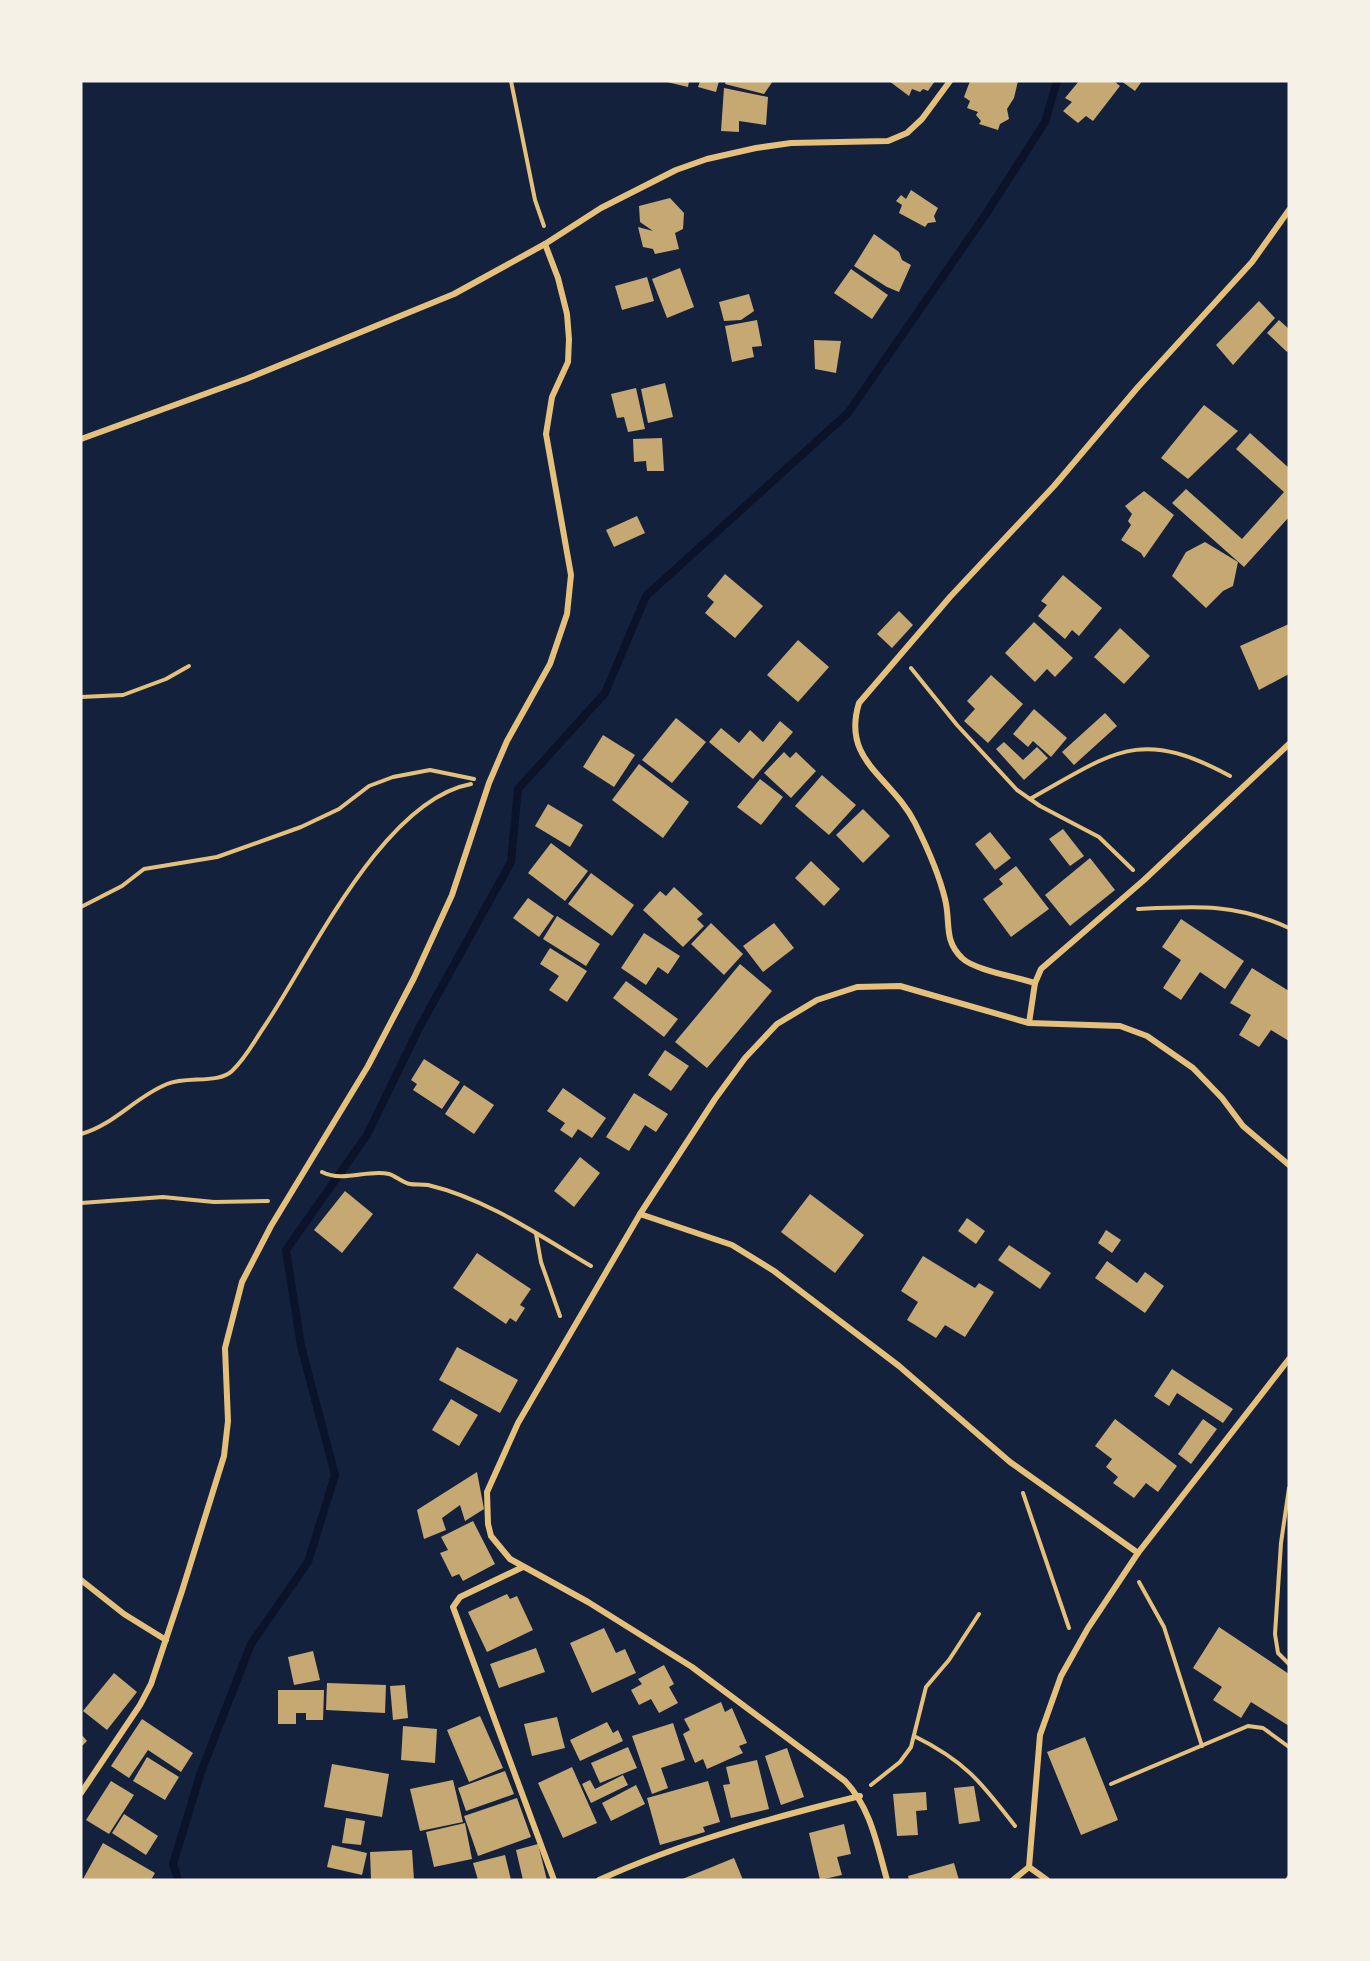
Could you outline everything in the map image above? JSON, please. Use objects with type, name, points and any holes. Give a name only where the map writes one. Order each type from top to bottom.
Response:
[{"type":"street","points":[[81,439],[246,379],[454,294],[547,243],[645,183],[707,159],[791,144],[888,141],[898,137],[907,133],[922,119],[950,81]]},
{"type":"street","points":[[1035,983],[963,960],[949,943],[946,901],[920,833],[902,800],[864,758],[854,740],[853,723],[859,703],[1252,262],[1289,210]]},
{"type":"street","points":[[81,1793],[140,1705],[151,1684],[166,1640],[224,1456],[228,1421],[225,1348],[233,1312],[254,1257],[368,1066],[435,934],[463,864],[489,783],[507,741],[550,664],[567,614],[571,591],[568,554],[546,434],[552,397],[568,362],[569,331],[558,278],[547,243]]},
{"type":"street","points":[[1029,1023],[1035,983],[1041,969],[1051,958],[1144,880],[1289,744]]},
{"type":"street","points":[[887,1880],[859,1795],[821,1762],[692,1667],[562,1586],[510,1559],[491,1536],[487,1492],[518,1424],[640,1214],[745,1058],[777,1024],[817,1000],[857,987],[900,986],[1029,1023],[1120,1026],[1147,1036],[1193,1068],[1222,1098],[1243,1126],[1289,1165]]},
{"type":"street","points":[[640,1214],[732,1245],[774,1271],[899,1366],[1013,1464],[1138,1553]]},
{"type":"street","points":[[1013,1880],[1029,1867],[1040,1735],[1060,1676],[1138,1553],[1289,1359]]},
{"type":"street","points":[[523,1567],[460,1597],[453,1607],[554,1880]]},
{"type":"street","points":[[81,1580],[124,1614],[166,1640]]},
{"type":"street","points":[[599,1880],[646,1859],[735,1830],[859,1795]]},
{"type":"street","points":[[1029,1867],[1047,1880]]},
{"type":"path","points":[[511,81],[535,200],[547,243]]},
{"type":"path","points":[[901,655],[957,725],[1017,790],[1099,837],[1144,880]]},
{"type":"path","points":[[81,697],[123,695],[166,679],[189,666]]},
{"type":"path","points":[[1030,799],[1126,749],[1145,747],[1169,750],[1199,760],[1247,785]]},
{"type":"path","points":[[81,907],[122,886],[144,869],[217,857],[301,827],[339,809],[369,786],[393,777],[430,770],[489,783]]},
{"type":"path","points":[[81,1134],[95,1130],[114,1119],[142,1097],[166,1084],[197,1077],[211,1080],[229,1074],[245,1058],[324,929],[382,844],[398,827],[454,787],[489,783]]},
{"type":"path","points":[[1110,910],[1193,905],[1228,908],[1289,928]]},
{"type":"path","points":[[309,1164],[331,1177],[389,1174],[409,1185],[430,1186],[485,1206],[536,1233],[604,1274]]},
{"type":"path","points":[[81,1203],[162,1197],[214,1202],[286,1200]]},
{"type":"path","points":[[536,1233],[541,1262],[567,1337]]},
{"type":"path","points":[[1013,1464],[1076,1648]]},
{"type":"path","points":[[1289,1488],[1281,1543],[1275,1634],[1278,1653],[1289,1664]]},
{"type":"path","points":[[1129,1566],[1164,1627],[1202,1746]]},
{"type":"path","points":[[859,1795],[900,1762],[911,1747],[927,1687],[949,1660],[979,1614]]},
{"type":"path","points":[[1111,1784],[1248,1726],[1263,1728],[1289,1747]]},
{"type":"path","points":[[914,1736],[955,1758],[970,1770],[1030,1846]]},
{"type":"building","points":[[667,81],[689,81],[688,87]]},
{"type":"building","points":[[700,81],[719,81],[716,92],[698,87]]},
{"type":"building","points":[[726,81],[773,81],[764,94],[725,84]]},
{"type":"building","points":[[889,81],[935,81],[928,91],[923,89],[920,92],[912,89],[909,96]]},
{"type":"building","points":[[970,81],[1018,81],[1014,98],[1007,109],[1009,119],[1000,124],[998,130],[979,124],[981,121],[976,115],[978,112],[967,108],[970,101],[964,97]]},
{"type":"building","points":[[1079,81],[1114,81],[1120,86],[1093,121],[1086,116],[1078,123],[1063,111],[1072,102],[1065,98]]},
{"type":"building","points":[[1121,81],[1142,81],[1135,91]]},
{"type":"building","points":[[724,88],[768,97],[766,125],[739,121],[739,132],[721,131]]},
{"type":"building","points":[[911,190],[938,208],[934,216],[936,222],[928,223],[925,227],[899,213],[902,205],[896,201],[901,195],[906,199]]},
{"type":"building","points":[[670,198],[684,213],[683,229],[675,233],[679,249],[655,254],[653,249],[643,247],[638,227],[653,231],[640,222],[639,206]]},
{"type":"building","points":[[874,234],[899,252],[902,260],[911,265],[899,292],[854,266]]},
{"type":"building","points":[[680,268],[694,307],[667,318],[652,279]]},
{"type":"building","points":[[851,269],[888,295],[872,319],[834,293]]},
{"type":"building","points":[[647,277],[654,301],[622,310],[615,286]]},
{"type":"building","points":[[749,294],[754,311],[741,320],[724,321],[719,302]]},
{"type":"building","points":[[1259,301],[1275,318],[1233,365],[1216,345]]},
{"type":"building","points":[[757,320],[762,346],[752,347],[754,357],[732,362],[725,326]]},
{"type":"building","points":[[1279,320],[1289,329],[1287,352],[1267,333]]},
{"type":"building","points":[[814,340],[841,341],[836,373],[815,369]]},
{"type":"building","points":[[665,383],[673,417],[648,423],[641,389]]},
{"type":"building","points":[[636,388],[645,429],[628,432],[624,417],[617,418],[611,394]]},
{"type":"building","points":[[1204,405],[1238,431],[1188,479],[1161,458]]},
{"type":"building","points":[[1250,433],[1289,468],[1289,517],[1244,567],[1172,503],[1186,489],[1242,539],[1284,492],[1236,449]]},
{"type":"building","points":[[662,438],[664,471],[647,471],[646,461],[634,462],[633,439]]},
{"type":"building","points":[[1144,491],[1174,515],[1144,558],[1141,553],[1121,540],[1131,525],[1128,521],[1132,514],[1125,506]]},
{"type":"building","points":[[637,516],[645,533],[614,547],[606,530]]},
{"type":"building","points":[[1205,542],[1238,562],[1233,586],[1223,591],[1206,608],[1172,576],[1186,552]]},
{"type":"building","points":[[725,574],[763,606],[735,638],[705,613],[714,602],[707,596]]},
{"type":"building","points":[[1063,575],[1102,608],[1079,636],[1072,630],[1065,639],[1038,616],[1047,605],[1041,601]]},
{"type":"building","points":[[899,611],[913,625],[892,648],[877,634]]},
{"type":"building","points":[[1034,622],[1073,658],[1055,677],[1047,669],[1035,682],[1005,653]]},
{"type":"building","points":[[1289,624],[1289,674],[1259,690],[1240,646]]},
{"type":"building","points":[[1120,628],[1150,656],[1124,684],[1094,657]]},
{"type":"building","points":[[798,640],[829,667],[798,702],[767,675]]},
{"type":"building","points":[[991,675],[1023,704],[988,743],[964,721],[975,709],[967,701]]},
{"type":"building","points":[[1034,709],[1067,738],[1051,757],[1033,741],[1028,747],[1013,734]]},
{"type":"building","points":[[1105,713],[1117,726],[1074,765],[1062,752]]},
{"type":"building","points":[[676,718],[706,742],[672,783],[642,760]]},
{"type":"building","points":[[780,721],[793,732],[753,779],[709,742],[721,728],[739,743],[750,730],[763,742]]},
{"type":"building","points":[[603,735],[635,755],[614,787],[583,767]]},
{"type":"building","points":[[1004,742],[1023,760],[1037,747],[1048,758],[1024,780],[996,749]]},
{"type":"building","points":[[784,752],[790,758],[796,752],[816,771],[791,798],[764,773]]},
{"type":"building","points":[[639,764],[689,802],[663,838],[612,800]]},
{"type":"building","points":[[822,775],[856,805],[829,835],[795,806]]},
{"type":"building","points":[[760,779],[783,797],[761,825],[737,807]]},
{"type":"building","points":[[548,804],[583,825],[570,847],[535,826]]},
{"type":"building","points":[[863,809],[890,836],[863,863],[836,835]]},
{"type":"building","points":[[1063,829],[1084,856],[1070,866],[1049,839]]},
{"type":"building","points":[[990,832],[1011,858],[995,870],[975,844]]},
{"type":"building","points":[[551,843],[588,871],[565,901],[528,873]]},
{"type":"building","points":[[1090,858],[1115,890],[1070,926],[1045,895]]},
{"type":"building","points":[[811,861],[840,889],[824,906],[795,878]]},
{"type":"building","points":[[1016,866],[1049,909],[1011,937],[983,899],[1003,884],[999,879]]},
{"type":"building","points":[[591,873],[634,905],[612,936],[568,904]]},
{"type":"building","points":[[674,887],[703,914],[697,919],[704,926],[683,947],[643,910],[660,891],[666,896]]},
{"type":"building","points":[[528,898],[554,916],[539,937],[513,918]]},
{"type":"building","points":[[557,916],[600,944],[586,966],[543,939]]},
{"type":"building","points":[[1181,919],[1244,961],[1225,989],[1200,972],[1181,1000],[1163,988],[1181,960],[1162,947]]},
{"type":"building","points":[[711,923],[743,954],[724,975],[691,944]]},
{"type":"building","points":[[774,923],[794,948],[763,972],[743,946]]},
{"type":"building","points":[[644,933],[680,956],[668,974],[658,967],[646,985],[621,968]]},
{"type":"building","points":[[550,948],[587,971],[567,1002],[549,990],[559,976],[540,964]]},
{"type":"building","points":[[740,964],[772,991],[707,1068],[675,1042]]},
{"type":"building","points":[[1252,968],[1289,991],[1289,1041],[1271,1030],[1259,1047],[1239,1035],[1251,1015],[1230,1003]]},
{"type":"building","points":[[626,981],[678,1019],[664,1037],[613,998]]},
{"type":"building","points":[[665,1050],[689,1066],[671,1091],[648,1075]]},
{"type":"building","points":[[424,1059],[460,1082],[442,1109],[413,1090],[417,1084],[411,1080]]},
{"type":"building","points":[[464,1085],[494,1105],[474,1134],[445,1114]]},
{"type":"building","points":[[563,1088],[606,1118],[592,1138],[578,1129],[572,1138],[560,1130],[565,1123],[547,1111]]},
{"type":"building","points":[[634,1093],[668,1114],[656,1132],[645,1125],[629,1151],[606,1137]]},
{"type":"building","points":[[580,1157],[600,1173],[574,1207],[554,1191]]},
{"type":"building","points":[[345,1191],[373,1214],[342,1253],[314,1230]]},
{"type":"building","points":[[810,1194],[864,1235],[835,1273],[781,1232]]},
{"type":"building","points":[[967,1218],[985,1231],[976,1244],[958,1231]]},
{"type":"building","points":[[1106,1230],[1121,1240],[1112,1253],[1098,1243]]},
{"type":"building","points":[[1009,1245],[1051,1273],[1040,1289],[998,1260]]},
{"type":"building","points":[[477,1253],[531,1289],[520,1305],[525,1308],[516,1322],[510,1318],[506,1324],[453,1288]]},
{"type":"building","points":[[923,1256],[975,1288],[979,1283],[994,1292],[965,1337],[945,1325],[936,1338],[907,1320],[918,1302],[901,1291]]},
{"type":"building","points":[[1107,1261],[1137,1283],[1145,1272],[1164,1286],[1145,1313],[1095,1278]]},
{"type":"building","points":[[457,1347],[518,1380],[500,1413],[439,1380]]},
{"type":"building","points":[[1172,1369],[1233,1409],[1223,1423],[1177,1393],[1169,1406],[1154,1396]]},
{"type":"building","points":[[451,1399],[478,1415],[459,1446],[432,1430]]},
{"type":"building","points":[[1115,1419],[1177,1466],[1158,1492],[1146,1483],[1134,1498],[1113,1483],[1118,1477],[1106,1467],[1112,1459],[1095,1446]]},
{"type":"building","points":[[1203,1419],[1217,1429],[1191,1464],[1178,1454]]},
{"type":"building","points":[[477,1472],[484,1509],[465,1521],[460,1505],[442,1518],[446,1530],[424,1539],[417,1510]]},
{"type":"building","points":[[473,1521],[495,1564],[463,1581],[459,1574],[452,1577],[440,1553],[448,1550],[441,1537]]},
{"type":"building","points":[[507,1594],[510,1599],[517,1596],[533,1630],[487,1652],[468,1612]]},
{"type":"building","points":[[1219,1627],[1289,1674],[1289,1726],[1251,1702],[1241,1718],[1213,1700],[1222,1687],[1193,1668]]},
{"type":"building","points":[[604,1628],[616,1653],[625,1649],[636,1673],[592,1693],[570,1643]]},
{"type":"building","points":[[536,1648],[545,1672],[499,1688],[490,1664]]},
{"type":"building","points":[[313,1651],[320,1680],[294,1685],[288,1657]]},
{"type":"building","points":[[664,1665],[674,1684],[669,1687],[678,1703],[659,1713],[651,1699],[639,1705],[631,1690],[642,1684],[638,1679]]},
{"type":"building","points":[[114,1673],[137,1692],[107,1730],[83,1711]]},
{"type":"building","points":[[327,1683],[386,1685],[385,1713],[326,1710]]},
{"type":"building","points":[[405,1685],[408,1718],[393,1720],[390,1686]]},
{"type":"building","points":[[278,1690],[324,1690],[323,1720],[306,1720],[306,1713],[296,1713],[296,1724],[278,1724]]},
{"type":"building","points":[[721,1702],[725,1712],[732,1708],[747,1743],[739,1746],[743,1753],[707,1769],[703,1759],[695,1763],[683,1734],[690,1730],[684,1719]]},
{"type":"building","points":[[480,1716],[503,1768],[469,1782],[447,1730]]},
{"type":"building","points":[[557,1717],[565,1748],[532,1756],[524,1724]]},
{"type":"building","points":[[142,1719],[193,1753],[181,1772],[148,1750],[129,1778],[111,1766]]},
{"type":"building","points":[[607,1722],[613,1733],[618,1730],[623,1741],[580,1761],[570,1740]]},
{"type":"building","points":[[673,1723],[685,1760],[661,1768],[668,1788],[652,1794],[632,1736]]},
{"type":"building","points":[[403,1726],[437,1729],[435,1763],[401,1760]]},
{"type":"building","points":[[81,1734],[87,1741],[81,1747]]},
{"type":"building","points":[[1085,1737],[1118,1820],[1081,1835],[1047,1752]]},
{"type":"building","points":[[628,1747],[637,1768],[600,1783],[591,1763]]},
{"type":"building","points":[[787,1748],[804,1797],[781,1805],[765,1756]]},
{"type":"building","points":[[147,1757],[179,1777],[165,1800],[133,1781]]},
{"type":"building","points":[[757,1760],[769,1809],[731,1818],[723,1785],[730,1784],[726,1767]]},
{"type":"building","points":[[332,1764],[389,1774],[382,1817],[324,1807]]},
{"type":"building","points":[[572,1767],[597,1823],[563,1838],[538,1783]]},
{"type":"building","points":[[505,1771],[514,1794],[466,1811],[458,1788]]},
{"type":"building","points":[[623,1775],[628,1785],[591,1803],[582,1784],[590,1780],[595,1789]]},
{"type":"building","points":[[453,1780],[463,1822],[420,1831],[410,1789]]},
{"type":"building","points":[[111,1781],[134,1795],[109,1834],[86,1820]]},
{"type":"building","points":[[708,1781],[720,1822],[703,1827],[705,1832],[660,1845],[647,1798]]},
{"type":"building","points":[[636,1785],[645,1804],[611,1821],[602,1803]]},
{"type":"building","points":[[974,1786],[980,1821],[959,1824],[954,1788]]},
{"type":"building","points":[[926,1792],[927,1810],[916,1811],[918,1835],[897,1836],[893,1794]]},
{"type":"building","points":[[517,1798],[531,1837],[478,1856],[464,1816]]},
{"type":"building","points":[[124,1814],[158,1836],[146,1855],[112,1833]]},
{"type":"building","points":[[346,1818],[365,1821],[361,1845],[342,1843]]},
{"type":"building","points":[[465,1823],[472,1859],[434,1867],[426,1832]]},
{"type":"building","points":[[844,1824],[851,1854],[837,1857],[842,1875],[820,1880],[809,1833]]},
{"type":"building","points":[[103,1843],[155,1873],[151,1880],[83,1879]]},
{"type":"building","points":[[538,1844],[547,1880],[523,1880],[516,1850]]},
{"type":"building","points":[[332,1845],[367,1853],[362,1875],[327,1867]]},
{"type":"building","points":[[412,1850],[414,1880],[371,1880],[370,1852]]},
{"type":"building","points":[[505,1855],[511,1880],[478,1880],[473,1863]]},
{"type":"building","points":[[734,1858],[743,1880],[680,1880]]},
{"type":"building","points":[[954,1863],[959,1880],[909,1880],[908,1876]]},
{"type":"waterway","points":[[178,1880],[173,1864],[201,1772],[251,1644],[308,1562],[335,1475],[301,1346],[286,1250],[367,1135],[419,1028],[511,862],[518,789],[605,693],[646,596],[848,413],[986,214],[1045,122],[1057,81]]}]
